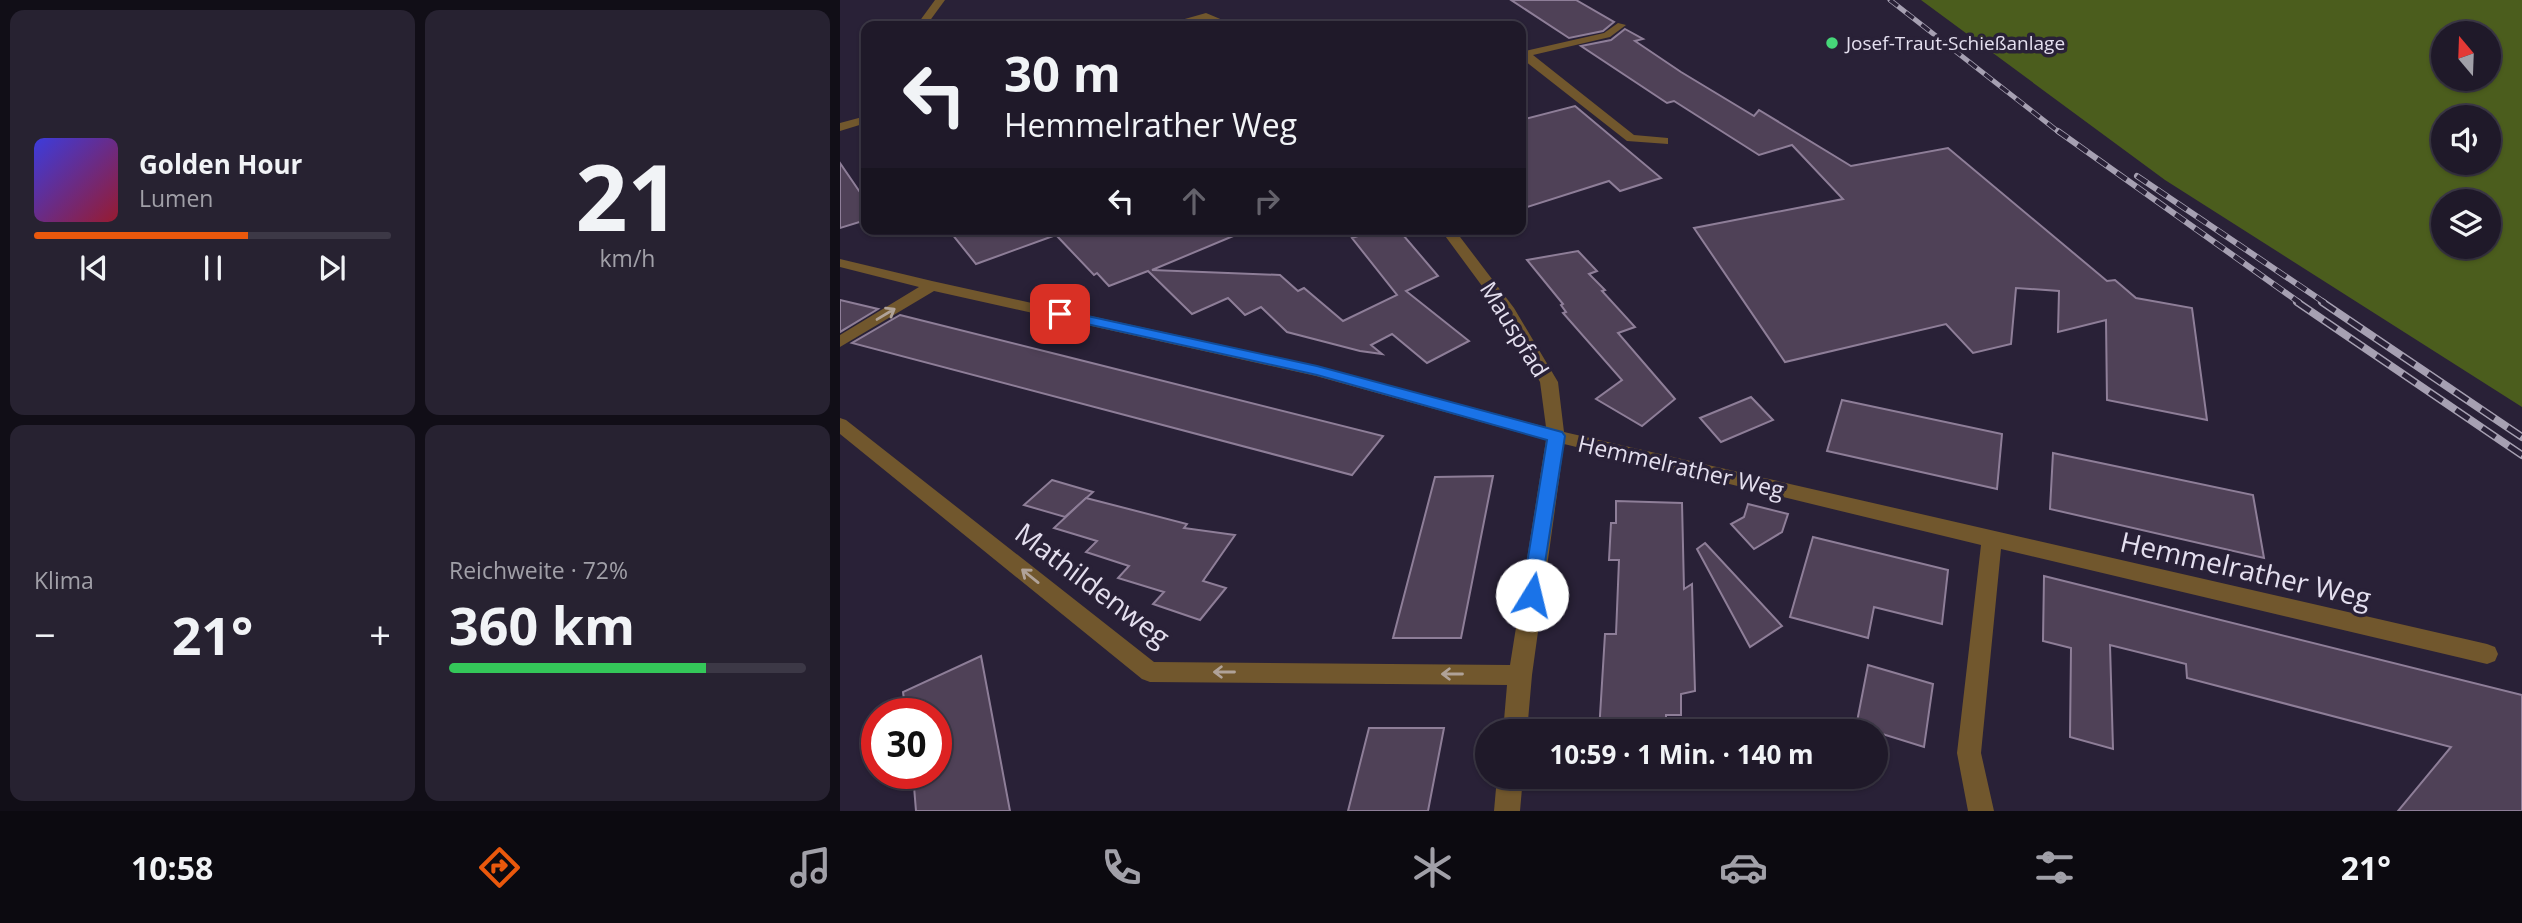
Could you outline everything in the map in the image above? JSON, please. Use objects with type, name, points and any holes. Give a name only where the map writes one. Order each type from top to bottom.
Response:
[{"type":"street","points":[[925,21],[940,0]]},
{"type":"street","points":[[1186,21],[1206,16],[1219,21]]},
{"type":"street","points":[[1526,54],[1607,35],[1621,25]]},
{"type":"street","points":[[1526,57],[1631,138],[1664,141]]},
{"type":"street","points":[[840,127],[861,121]]},
{"type":"street","name":"Mauspfad","points":[[1451,235],[1506,308],[1549,382],[1556,436],[1520,674],[1516,719]]},
{"type":"street","name":"Hemmelrather Weg","points":[[840,263],[932,286],[1317,371],[1556,436],[2487,654]]},
{"type":"street","points":[[840,342],[932,286]]},
{"type":"street","name":"Mathildenweg","points":[[840,424],[1150,672],[1520,674]]},
{"type":"street","points":[[1981,811],[1969,753],[1992,540]]},
{"type":"street","points":[[1507,811],[1509,789]]},
{"type":"green space","points":[[1921,0],[2522,0],[2522,407],[2165,180]]},
{"type":"building","points":[[1511,0],[1576,0],[1614,22],[1603,31],[1569,38]]},
{"type":"building","points":[[1625,29],[1643,39],[1635,41],[1681,72],[1754,116],[1759,110],[1851,166],[1948,148],[2107,281],[2115,280],[2136,298],[2192,308],[2207,420],[2107,400],[2106,320],[2058,332],[2059,291],[2016,288],[2011,344],[1973,353],[1946,324],[1785,362],[1694,228],[1843,199],[1792,145],[1759,155],[1674,101],[1667,103],[1581,46],[1611,40]]},
{"type":"building","points":[[1575,106],[1661,178],[1620,191],[1609,181],[1526,207],[1526,119]]},
{"type":"building","points":[[840,163],[861,194],[861,222],[840,228]]},
{"type":"building","points":[[953,235],[1056,235],[976,264]]},
{"type":"building","points":[[1056,235],[1236,235],[1152,270],[1280,275],[1298,291],[1304,288],[1343,321],[1397,295],[1352,238],[1361,235],[1403,235],[1438,276],[1406,291],[1469,341],[1427,363],[1392,334],[1371,345],[1382,354],[1360,351],[1287,332],[1261,307],[1245,315],[1228,298],[1192,314],[1148,271],[1109,286],[1097,273],[1094,275]]},
{"type":"building","points":[[1578,251],[1597,271],[1589,274],[1635,327],[1618,333],[1675,399],[1642,426],[1596,399],[1622,380],[1563,313],[1566,312],[1561,305],[1563,304],[1527,260]]},
{"type":"building","points":[[840,300],[878,309],[840,332]]},
{"type":"building","points":[[900,315],[1383,436],[1352,475],[852,343]]},
{"type":"building","points":[[1751,397],[1773,420],[1721,442],[1700,418]]},
{"type":"building","points":[[1842,400],[2002,434],[1997,489],[1827,451]]},
{"type":"building","points":[[2053,453],[2253,495],[2264,558],[2050,509]]},
{"type":"building","points":[[1493,476],[1461,638],[1393,638],[1435,477]]},
{"type":"building","points":[[1052,480],[1093,492],[1065,517],[1024,505]]},
{"type":"building","points":[[1086,498],[1187,524],[1184,528],[1235,535],[1203,581],[1226,588],[1200,620],[1153,604],[1164,592],[1118,578],[1129,566],[1086,552],[1097,541],[1054,528]]},
{"type":"building","points":[[1616,501],[1682,503],[1684,589],[1692,584],[1695,691],[1681,694],[1681,715],[1666,715],[1666,719],[1600,719],[1605,634],[1616,634],[1619,560],[1609,560],[1611,523],[1616,523]]},
{"type":"building","points":[[1748,504],[1788,514],[1782,532],[1754,549],[1731,524],[1744,517]]},
{"type":"building","points":[[1813,537],[1948,570],[1942,624],[1874,607],[1868,638],[1790,617]]},
{"type":"building","points":[[1705,543],[1782,626],[1750,647],[1697,549]]},
{"type":"building","points":[[2044,576],[2522,695],[2522,811],[2398,811],[2451,747],[2187,678],[2186,664],[2110,645],[2113,749],[2070,737],[2071,648],[2043,641]]},
{"type":"building","points":[[981,656],[1010,811],[916,811],[914,789],[952,789],[952,698],[904,698],[903,692]]},
{"type":"building","points":[[1868,665],[1933,684],[1924,747],[1888,736],[1888,719],[1858,719]]},
{"type":"building","points":[[1369,728],[1444,728],[1428,811],[1348,811]]},
{"type":"railway","points":[[1890,0],[2060,133]]},
{"type":"railway","points":[[2058,131],[2300,303]]},
{"type":"railway","points":[[2137,176],[2325,303]]},
{"type":"railway","points":[[2297,302],[2522,455]]},
{"type":"railway","points":[[2322,302],[2522,437]]},
{"type":"place","name":"Josef-Traut-Schießanlage","points":[[1832,43]]},
{"type":"route","points":[[1060,314],[1317,371],[1556,436],[1532,595]]}]
